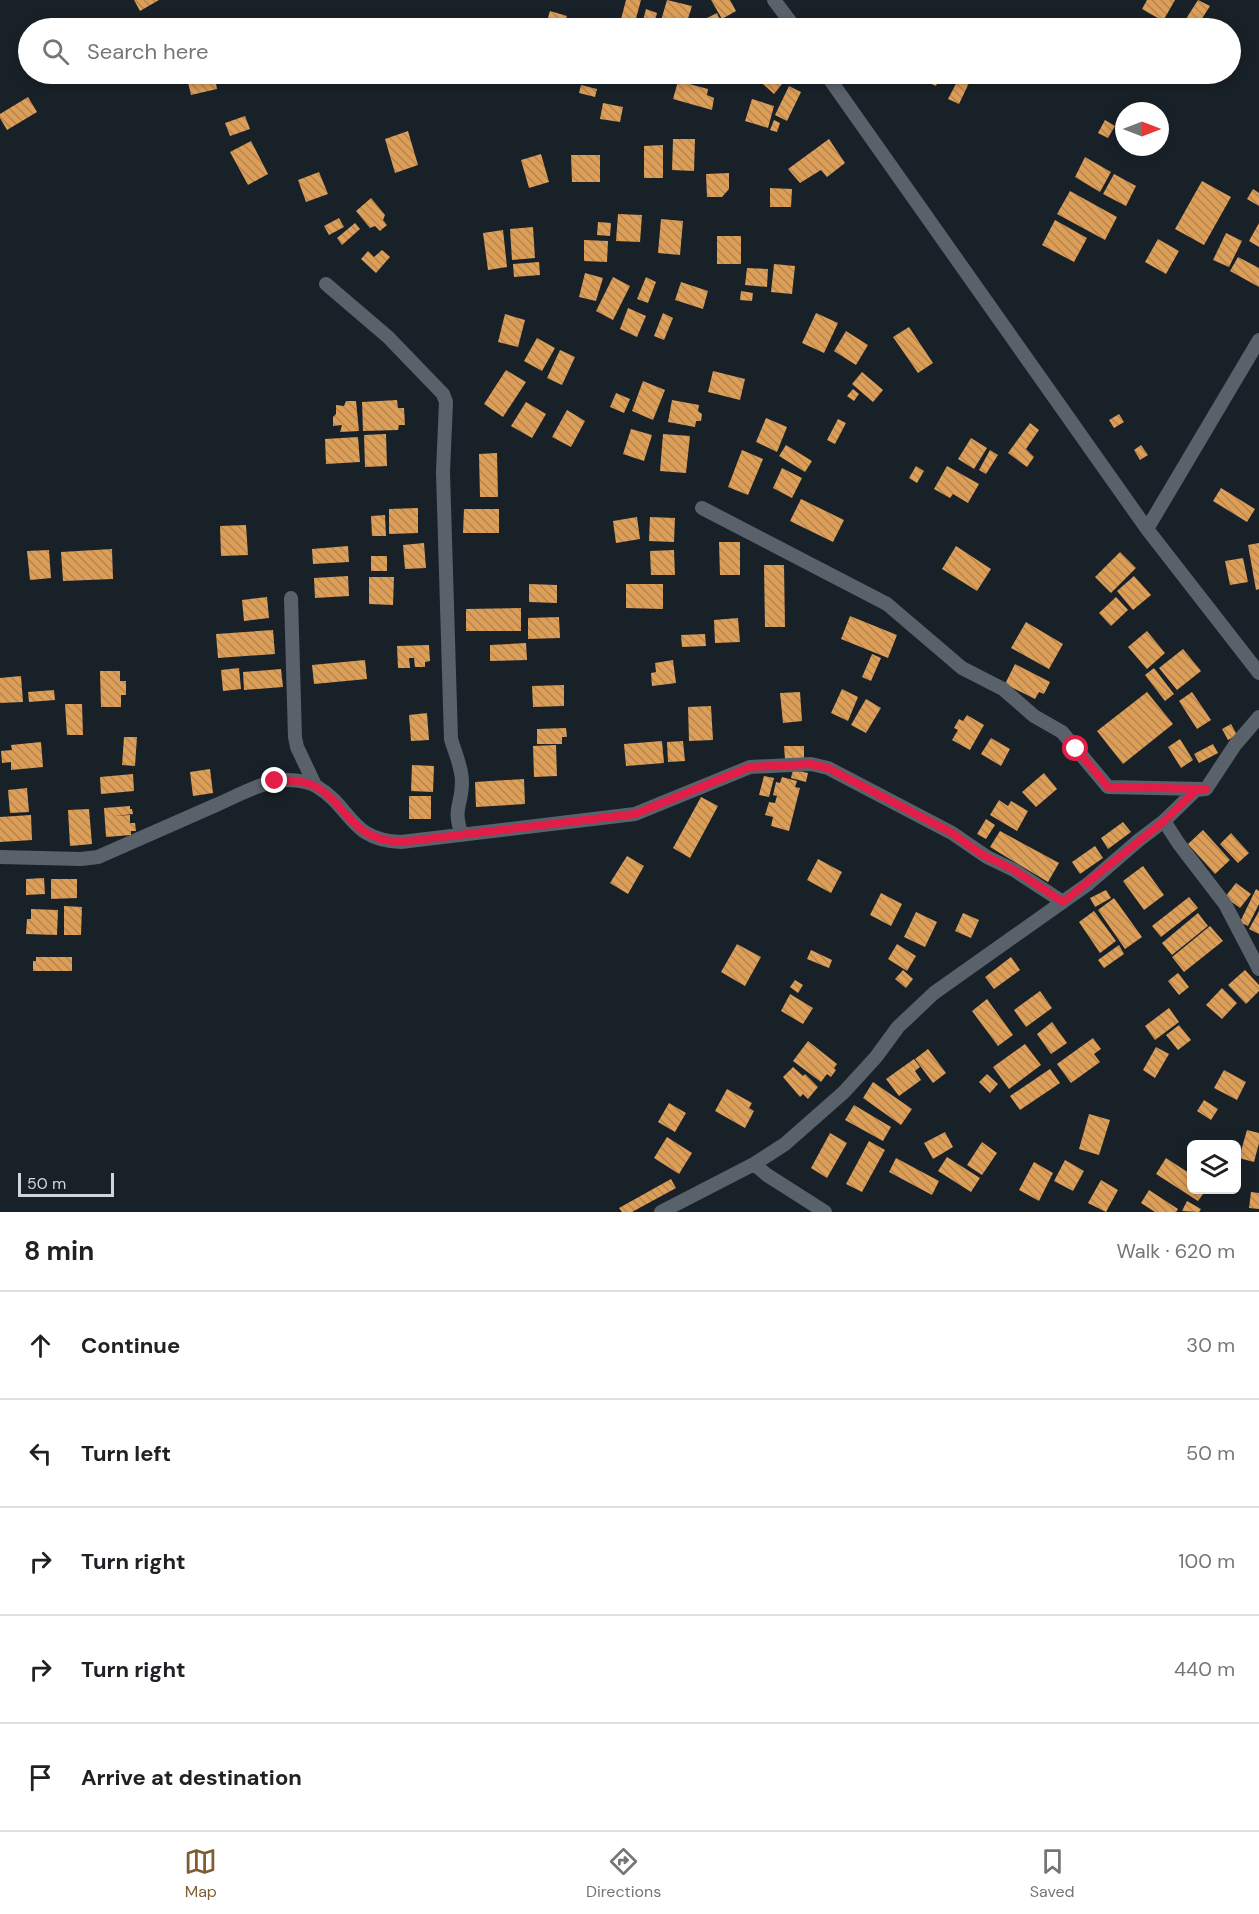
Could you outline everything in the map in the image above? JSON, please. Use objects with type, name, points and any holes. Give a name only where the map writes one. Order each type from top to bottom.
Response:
[{"type":"street","points":[[774,0],[788,18]]},
{"type":"street","points":[[833,84],[1147,529],[1259,673]]},
{"type":"street","points":[[326,284],[387,336],[443,394],[446,402],[443,472],[451,728],[462,779],[456,814],[462,835]]},
{"type":"street","points":[[1147,529],[1259,340]]},
{"type":"street","points":[[702,508],[887,604],[962,668],[1003,689],[1034,716],[1062,732],[1108,787],[1206,789]]},
{"type":"street","points":[[291,598],[295,737],[297,747],[315,785]]},
{"type":"street","points":[[1206,789],[1235,745],[1259,717]]},
{"type":"street","points":[[0,857],[81,859],[98,857],[275,781],[294,780],[315,785],[367,834],[383,841],[401,842],[635,814],[750,767],[811,764],[828,768],[952,833],[981,854],[1014,870],[1063,902]]},
{"type":"street","points":[[661,1212],[754,1164],[785,1144],[844,1092],[876,1057],[898,1027],[934,993],[1063,902],[1164,821],[1196,790],[1206,789]]},
{"type":"street","points":[[1164,821],[1225,904],[1259,969]]},
{"type":"street","points":[[754,1164],[767,1175],[825,1212]]},
{"type":"building","points":[[134,0],[159,0],[140,11]]},
{"type":"building","points":[[626,0],[641,0],[636,18],[621,18]]},
{"type":"building","points":[[667,0],[692,6],[688,18],[662,18]]},
{"type":"building","points":[[711,0],[730,0],[736,11],[721,18]]},
{"type":"building","points":[[1147,0],[1175,0],[1165,18],[1158,18],[1142,9]]},
{"type":"building","points":[[1198,0],[1210,6],[1202,18],[1187,18]]},
{"type":"building","points":[[646,9],[657,13],[656,18],[644,18]]},
{"type":"building","points":[[550,11],[567,16],[566,18],[548,18]]},
{"type":"building","points":[[717,13],[719,18],[707,18]]},
{"type":"building","points":[[188,84],[216,84],[217,89],[191,95]]},
{"type":"building","points":[[677,84],[689,84],[708,89],[707,95],[714,98],[712,110],[673,99]]},
{"type":"building","points":[[763,84],[782,84],[774,94]]},
{"type":"building","points":[[956,84],[969,84],[959,104],[948,99]]},
{"type":"building","points":[[581,85],[597,89],[595,97],[579,93]]},
{"type":"building","points":[[789,86],[801,92],[787,121],[775,115]]},
{"type":"building","points":[[28,97],[37,112],[7,130],[0,114]]},
{"type":"building","points":[[752,99],[774,106],[768,128],[745,121]]},
{"type":"building","points":[[603,103],[623,107],[620,122],[600,119]]},
{"type":"building","points":[[245,116],[250,129],[230,136],[225,123]]},
{"type":"building","points":[[774,120],[780,123],[777,132],[770,130]]},
{"type":"building","points":[[1105,120],[1115,126],[1108,138],[1098,133]]},
{"type":"building","points":[[408,131],[418,165],[395,173],[385,139]]},
{"type":"building","points":[[673,139],[695,139],[694,171],[672,170]]},
{"type":"building","points":[[829,139],[845,163],[827,177],[821,170],[800,183],[788,169]]},
{"type":"building","points":[[251,141],[268,174],[248,185],[230,152]]},
{"type":"building","points":[[663,145],[663,178],[644,178],[644,146]]},
{"type":"building","points":[[541,154],[549,182],[529,188],[521,160]]},
{"type":"building","points":[[571,155],[600,155],[600,182],[572,182]]},
{"type":"building","points":[[1085,157],[1111,172],[1100,192],[1075,177]]},
{"type":"building","points":[[319,172],[328,194],[306,202],[298,180]]},
{"type":"building","points":[[729,173],[729,189],[722,197],[707,197],[706,174]]},
{"type":"building","points":[[1114,174],[1136,186],[1126,206],[1103,194]]},
{"type":"building","points":[[1202,181],[1231,197],[1204,245],[1175,229]]},
{"type":"building","points":[[770,188],[792,189],[791,207],[770,207]]},
{"type":"building","points":[[1253,189],[1259,193],[1259,206],[1247,199]]},
{"type":"building","points":[[1070,191],[1117,217],[1105,240],[1057,214]]},
{"type":"building","points":[[371,198],[385,215],[383,220],[387,225],[380,231],[375,226],[370,228],[356,211]]},
{"type":"building","points":[[618,214],[642,215],[640,242],[616,241]]},
{"type":"building","points":[[339,218],[344,227],[329,235],[324,226]]},
{"type":"building","points":[[661,219],[683,221],[680,255],[658,253]]},
{"type":"building","points":[[1055,220],[1087,238],[1074,262],[1042,245]]},
{"type":"building","points":[[598,222],[611,223],[610,236],[597,235]]},
{"type":"building","points":[[355,223],[360,229],[342,245],[337,238]]},
{"type":"building","points":[[1259,223],[1259,247],[1249,241]]},
{"type":"building","points":[[533,227],[535,258],[512,260],[510,229]]},
{"type":"building","points":[[503,230],[507,267],[488,270],[483,233]]},
{"type":"building","points":[[1226,233],[1242,241],[1229,267],[1213,260]]},
{"type":"building","points":[[717,236],[741,236],[741,264],[717,264]]},
{"type":"building","points":[[1158,239],[1179,251],[1166,274],[1145,262]]},
{"type":"building","points":[[584,240],[608,241],[607,262],[584,261]]},
{"type":"building","points":[[382,250],[390,257],[376,273],[361,259],[368,251],[374,257]]},
{"type":"building","points":[[1238,257],[1259,268],[1259,287],[1230,271]]},
{"type":"building","points":[[539,262],[540,275],[514,277],[513,264]]},
{"type":"building","points":[[774,264],[795,266],[792,294],[771,292]]},
{"type":"building","points":[[747,268],[768,269],[767,287],[745,285]]},
{"type":"building","points":[[585,273],[603,278],[596,301],[579,297]]},
{"type":"building","points":[[613,277],[630,286],[613,320],[596,311]]},
{"type":"building","points":[[646,277],[656,282],[648,303],[637,299]]},
{"type":"building","points":[[681,282],[708,291],[703,309],[675,300]]},
{"type":"building","points":[[741,291],[753,293],[752,301],[740,300]]},
{"type":"building","points":[[628,308],[646,316],[637,337],[620,329]]},
{"type":"building","points":[[663,313],[673,318],[664,340],[654,336]]},
{"type":"building","points":[[816,313],[838,323],[824,353],[802,343]]},
{"type":"building","points":[[505,314],[525,320],[518,347],[498,342]]},
{"type":"building","points":[[909,327],[933,363],[918,373],[893,337]]},
{"type":"building","points":[[846,331],[868,345],[856,365],[834,351]]},
{"type":"building","points":[[537,338],[555,348],[542,371],[524,361]]},
{"type":"building","points":[[560,350],[575,357],[562,385],[547,378]]},
{"type":"building","points":[[506,370],[526,382],[503,417],[484,404]]},
{"type":"building","points":[[713,371],[745,379],[740,400],[708,392]]},
{"type":"building","points":[[862,372],[883,390],[873,402],[852,384]]},
{"type":"building","points":[[643,381],[665,390],[653,420],[632,411]]},
{"type":"building","points":[[853,389],[859,394],[854,401],[847,396]]},
{"type":"building","points":[[616,393],[630,399],[624,413],[610,407]]},
{"type":"building","points":[[397,400],[398,408],[404,408],[405,425],[399,425],[398,430],[363,431],[362,402]]},
{"type":"building","points":[[672,400],[699,405],[698,411],[702,414],[701,421],[696,421],[695,427],[668,422]]},
{"type":"building","points":[[346,401],[356,401],[359,431],[340,432],[342,425],[333,426],[336,405],[344,406]]},
{"type":"building","points":[[526,402],[546,414],[532,438],[511,426]]},
{"type":"building","points":[[567,410],[585,421],[571,447],[552,437]]},
{"type":"building","points":[[1119,414],[1124,422],[1114,428],[1109,420]]},
{"type":"building","points":[[766,418],[787,427],[777,452],[756,442]]},
{"type":"building","points":[[838,419],[846,423],[835,444],[827,440]]},
{"type":"building","points":[[1030,423],[1039,430],[1026,449],[1034,457],[1027,467],[1008,453]]},
{"type":"building","points":[[631,429],[652,435],[644,461],[623,454]]},
{"type":"building","points":[[386,434],[387,466],[365,467],[364,435]]},
{"type":"building","points":[[663,434],[690,436],[686,473],[660,471]]},
{"type":"building","points":[[358,437],[360,462],[326,464],[325,439]]},
{"type":"building","points":[[971,438],[987,448],[974,469],[958,459]]},
{"type":"building","points":[[786,445],[812,461],[805,472],[779,456]]},
{"type":"building","points":[[1141,445],[1148,455],[1140,460],[1134,450]]},
{"type":"building","points":[[742,450],[763,459],[748,495],[728,487]]},
{"type":"building","points":[[990,450],[998,455],[986,474],[979,470]]},
{"type":"building","points":[[497,453],[498,497],[480,497],[479,454]]},
{"type":"building","points":[[916,466],[924,471],[917,483],[909,478]]},
{"type":"building","points":[[947,466],[979,484],[968,503],[953,494],[950,498],[934,489]]},
{"type":"building","points":[[782,468],[802,478],[792,498],[773,488]]},
{"type":"building","points":[[1221,488],[1255,509],[1247,522],[1213,501]]},
{"type":"building","points":[[801,499],[844,520],[833,542],[790,521]]},
{"type":"building","points":[[418,508],[418,533],[389,534],[389,509]]},
{"type":"building","points":[[464,509],[499,509],[499,533],[463,533]]},
{"type":"building","points":[[385,515],[386,536],[372,536],[371,516]]},
{"type":"building","points":[[637,517],[640,539],[616,543],[613,521]]},
{"type":"building","points":[[650,517],[675,518],[674,542],[649,541]]},
{"type":"building","points":[[246,525],[248,555],[221,556],[220,526]]},
{"type":"building","points":[[719,542],[740,542],[740,575],[720,575]]},
{"type":"building","points":[[424,543],[426,568],[405,569],[403,545]]},
{"type":"building","points":[[1259,543],[1259,589],[1256,590],[1248,545]]},
{"type":"building","points":[[348,546],[349,562],[313,564],[312,549]]},
{"type":"building","points":[[956,546],[991,569],[977,591],[942,569]]},
{"type":"building","points":[[112,549],[113,579],[63,581],[61,552]]},
{"type":"building","points":[[49,550],[51,578],[30,580],[27,551]]},
{"type":"building","points":[[674,550],[675,575],[651,575],[650,551]]},
{"type":"building","points":[[1120,552],[1136,568],[1111,593],[1095,577]]},
{"type":"building","points":[[371,556],[387,556],[387,571],[371,571]]},
{"type":"building","points":[[1243,558],[1248,582],[1230,585],[1225,561]]},
{"type":"building","points":[[764,565],[784,565],[785,627],[765,627]]},
{"type":"building","points":[[348,576],[349,596],[315,598],[314,578]]},
{"type":"building","points":[[1134,576],[1151,595],[1133,610],[1117,591]]},
{"type":"building","points":[[369,577],[394,577],[393,605],[369,604]]},
{"type":"building","points":[[529,584],[557,585],[557,603],[529,602]]},
{"type":"building","points":[[626,584],[663,584],[663,609],[626,608]]},
{"type":"building","points":[[267,597],[269,618],[244,621],[242,600]]},
{"type":"building","points":[[1116,597],[1128,610],[1111,626],[1099,613]]},
{"type":"building","points":[[521,608],[521,631],[466,631],[466,609]]},
{"type":"building","points":[[850,616],[897,635],[888,658],[841,639]]},
{"type":"building","points":[[559,617],[560,638],[528,639],[528,618]]},
{"type":"building","points":[[738,618],[740,642],[715,643],[714,620]]},
{"type":"building","points":[[1026,622],[1063,644],[1049,669],[1011,648]]},
{"type":"building","points":[[273,630],[275,654],[218,658],[216,634]]},
{"type":"building","points":[[1147,631],[1165,653],[1147,669],[1128,647]]},
{"type":"building","points":[[705,634],[706,646],[682,647],[681,635]]},
{"type":"building","points":[[526,643],[527,660],[490,661],[490,645]]},
{"type":"building","points":[[429,645],[430,661],[425,662],[425,667],[415,667],[414,658],[409,658],[410,668],[398,668],[397,646]]},
{"type":"building","points":[[1183,649],[1201,671],[1177,690],[1159,668]]},
{"type":"building","points":[[872,654],[881,658],[871,681],[862,677]]},
{"type":"building","points":[[365,660],[367,679],[314,684],[312,665]]},
{"type":"building","points":[[673,660],[676,683],[652,686],[651,673],[656,672],[655,663]]},
{"type":"building","points":[[1015,664],[1050,682],[1044,694],[1039,692],[1035,699],[1005,684]]},
{"type":"building","points":[[239,668],[241,689],[223,691],[221,670]]},
{"type":"building","points":[[1154,668],[1174,694],[1165,701],[1145,675]]},
{"type":"building","points":[[281,669],[283,687],[244,690],[243,672]]},
{"type":"building","points":[[100,671],[120,671],[120,681],[126,681],[126,695],[121,695],[121,707],[101,707]]},
{"type":"building","points":[[21,676],[23,702],[0,703],[0,678]]},
{"type":"building","points":[[564,685],[564,706],[533,707],[532,686]]},
{"type":"building","points":[[842,689],[858,697],[848,721],[831,713]]},
{"type":"building","points":[[54,690],[55,700],[29,702],[28,692]]},
{"type":"building","points":[[800,692],[802,721],[783,723],[780,693]]},
{"type":"building","points":[[1147,692],[1173,724],[1123,764],[1097,731]]},
{"type":"building","points":[[1192,692],[1211,720],[1197,729],[1179,701]]},
{"type":"building","points":[[866,699],[881,708],[866,733],[851,725]]},
{"type":"building","points":[[65,704],[82,704],[83,735],[67,735]]},
{"type":"building","points":[[711,706],[713,740],[689,741],[688,707]]},
{"type":"building","points":[[427,713],[429,740],[411,741],[409,715]]},
{"type":"building","points":[[967,715],[984,725],[970,750],[952,740],[958,730],[954,728],[959,719],[963,721]]},
{"type":"building","points":[[1231,724],[1237,735],[1228,740],[1222,729]]},
{"type":"building","points":[[566,728],[567,737],[562,737],[562,744],[537,744],[537,729]]},
{"type":"building","points":[[124,737],[137,737],[135,766],[122,765]]},
{"type":"building","points":[[991,738],[1010,749],[1001,766],[981,754]]},
{"type":"building","points":[[1180,739],[1193,760],[1181,768],[1168,747]]},
{"type":"building","points":[[662,741],[664,763],[626,766],[624,744]]},
{"type":"building","points":[[683,741],[685,761],[668,762],[667,742]]},
{"type":"building","points":[[41,742],[43,767],[11,770],[11,762],[2,763],[1,751],[12,750],[11,745]]},
{"type":"building","points":[[1213,744],[1218,753],[1199,763],[1194,754]]},
{"type":"building","points":[[556,745],[557,776],[534,777],[533,746]]},
{"type":"building","points":[[784,746],[804,746],[804,758],[785,759]]},
{"type":"building","points":[[412,765],[434,766],[433,792],[411,791]]},
{"type":"building","points":[[210,769],[213,793],[193,796],[190,772]]},
{"type":"building","points":[[793,770],[808,773],[806,782],[791,778]]},
{"type":"building","points":[[1044,773],[1057,789],[1036,807],[1022,792]]},
{"type":"building","points":[[133,774],[134,791],[101,794],[100,777]]},
{"type":"building","points":[[764,776],[774,778],[769,797],[759,795]]},
{"type":"building","points":[[782,777],[797,781],[795,787],[800,788],[789,831],[771,826],[773,817],[765,815],[769,802],[775,803],[777,796],[773,795],[776,782],[780,783]]},
{"type":"building","points":[[524,779],[525,804],[476,807],[475,782]]},
{"type":"building","points":[[27,788],[29,812],[10,813],[8,790]]},
{"type":"building","points":[[409,796],[431,796],[431,819],[409,819]]},
{"type":"building","points":[[701,797],[718,806],[690,858],[673,848]]},
{"type":"building","points":[[999,800],[1008,806],[1011,801],[1028,811],[1017,831],[990,815]]},
{"type":"building","points":[[130,806],[133,814],[114,816],[130,815],[130,823],[135,823],[136,831],[131,831],[131,835],[106,837],[104,808]]},
{"type":"building","points":[[89,809],[92,844],[70,846],[68,810]]},
{"type":"building","points":[[31,815],[32,840],[0,842],[0,817]]},
{"type":"building","points":[[986,819],[995,825],[986,839],[977,834]]},
{"type":"building","points":[[1123,822],[1131,832],[1108,849],[1101,838]]},
{"type":"building","points":[[1203,830],[1230,860],[1215,874],[1188,844]]},
{"type":"building","points":[[1000,831],[1059,863],[1048,882],[990,847]]},
{"type":"building","points":[[1231,833],[1249,853],[1238,863],[1220,844]]},
{"type":"building","points":[[1095,846],[1103,858],[1080,874],[1072,862]]},
{"type":"building","points":[[627,856],[644,866],[628,894],[610,883]]},
{"type":"building","points":[[818,859],[842,872],[831,893],[807,880]]},
{"type":"building","points":[[1143,866],[1164,895],[1144,910],[1123,881]]},
{"type":"building","points":[[44,878],[45,894],[26,895],[26,879]]},
{"type":"building","points":[[51,879],[77,879],[77,898],[51,899]]},
{"type":"building","points":[[1236,883],[1251,894],[1240,908],[1225,897]]},
{"type":"building","points":[[1256,889],[1259,891],[1259,904],[1248,926],[1240,922]]},
{"type":"building","points":[[1106,890],[1111,898],[1095,907],[1090,898]]},
{"type":"building","points":[[881,893],[902,904],[891,926],[870,915]]},
{"type":"building","points":[[1189,897],[1198,908],[1161,937],[1152,926]]},
{"type":"building","points":[[1114,898],[1142,937],[1125,949],[1098,910]]},
{"type":"building","points":[[64,906],[82,907],[81,935],[64,935]]},
{"type":"building","points":[[31,909],[58,910],[57,935],[26,934],[27,919],[31,919]]},
{"type":"building","points":[[1094,911],[1116,941],[1100,953],[1079,922]]},
{"type":"building","points":[[1259,911],[1259,934],[1249,929]]},
{"type":"building","points":[[916,912],[937,922],[925,947],[904,937]]},
{"type":"building","points":[[963,913],[979,920],[971,938],[955,931]]},
{"type":"building","points":[[1198,913],[1208,926],[1172,955],[1162,943]]},
{"type":"building","points":[[1210,926],[1223,941],[1184,972],[1172,957]]},
{"type":"building","points":[[737,944],[761,957],[745,986],[721,972]]},
{"type":"building","points":[[897,944],[916,956],[907,971],[888,959]]},
{"type":"building","points":[[1119,945],[1124,954],[1104,968],[1098,960]]},
{"type":"building","points":[[811,950],[832,960],[829,968],[807,959]]},
{"type":"building","points":[[36,957],[72,957],[72,971],[33,971],[33,961],[36,961]]},
{"type":"building","points":[[1011,957],[1020,970],[994,989],[985,977]]},
{"type":"building","points":[[903,970],[913,979],[906,988],[895,979]]},
{"type":"building","points":[[1245,970],[1259,985],[1259,991],[1246,1004],[1228,985]]},
{"type":"building","points":[[1178,973],[1189,987],[1179,995],[1168,981]]},
{"type":"building","points":[[795,980],[803,985],[798,993],[790,987]]},
{"type":"building","points":[[1222,988],[1237,1003],[1222,1019],[1206,1005]]},
{"type":"building","points":[[1040,991],[1052,1008],[1026,1027],[1014,1010]]},
{"type":"building","points":[[790,994],[813,1008],[803,1024],[781,1011]]},
{"type":"building","points":[[987,999],[1013,1035],[998,1046],[972,1011]]},
{"type":"building","points":[[1169,1008],[1179,1022],[1155,1040],[1145,1026]]},
{"type":"building","points":[[1052,1022],[1067,1043],[1051,1054],[1037,1034]]},
{"type":"building","points":[[1179,1025],[1191,1040],[1178,1050],[1166,1035]]},
{"type":"building","points":[[1093,1038],[1101,1049],[1094,1054],[1100,1062],[1071,1083],[1057,1064]]},
{"type":"building","points":[[808,1041],[837,1064],[831,1077],[827,1074],[821,1082],[793,1061]]},
{"type":"building","points":[[1025,1044],[1041,1065],[1009,1089],[993,1067]]},
{"type":"building","points":[[1156,1047],[1169,1054],[1155,1078],[1143,1070]]},
{"type":"building","points":[[928,1049],[946,1073],[933,1083],[915,1059]]},
{"type":"building","points":[[914,1059],[920,1067],[915,1071],[921,1080],[899,1096],[886,1079]]},
{"type":"building","points":[[793,1067],[803,1076],[805,1074],[818,1087],[808,1099],[803,1094],[800,1097],[783,1077]]},
{"type":"building","points":[[1050,1069],[1060,1083],[1020,1110],[1010,1096]]},
{"type":"building","points":[[1224,1070],[1246,1082],[1237,1100],[1214,1088]]},
{"type":"building","points":[[987,1074],[998,1084],[990,1093],[979,1082]]},
{"type":"building","points":[[873,1082],[912,1109],[901,1125],[863,1098]]},
{"type":"building","points":[[727,1089],[752,1103],[749,1108],[754,1111],[745,1128],[715,1111]]},
{"type":"building","points":[[1204,1100],[1218,1109],[1211,1120],[1197,1111]]},
{"type":"building","points":[[669,1103],[686,1113],[675,1132],[658,1122]]},
{"type":"building","points":[[854,1105],[891,1127],[883,1141],[845,1120]]},
{"type":"building","points":[[1089,1114],[1110,1120],[1099,1155],[1079,1149]]},
{"type":"building","points":[[1247,1130],[1259,1133],[1254,1162],[1241,1159]]},
{"type":"building","points":[[945,1132],[953,1147],[933,1159],[924,1143]]},
{"type":"building","points":[[830,1133],[847,1143],[827,1178],[811,1168]]},
{"type":"building","points":[[667,1137],[692,1153],[679,1174],[654,1158]]},
{"type":"building","points":[[869,1141],[885,1150],[862,1192],[846,1184]]},
{"type":"building","points":[[982,1142],[997,1153],[982,1175],[967,1165]]},
{"type":"building","points":[[947,1157],[980,1178],[971,1192],[938,1171]]},
{"type":"building","points":[[896,1158],[939,1181],[932,1195],[889,1172]]},
{"type":"building","points":[[1166,1158],[1187,1172],[1187,1194],[1156,1174]]},
{"type":"building","points":[[1065,1160],[1084,1171],[1073,1191],[1054,1181]]},
{"type":"building","points":[[1034,1162],[1053,1173],[1039,1201],[1019,1190]]},
{"type":"building","points":[[671,1179],[676,1188],[632,1212],[622,1212],[619,1208]]},
{"type":"building","points":[[1101,1180],[1118,1190],[1106,1212],[1088,1203]]},
{"type":"building","points":[[1149,1190],[1178,1209],[1176,1212],[1155,1212],[1141,1203]]},
{"type":"building","points":[[1251,1192],[1259,1193],[1259,1209],[1249,1208]]},
{"type":"building","points":[[1187,1194],[1203,1194],[1198,1201]]},
{"type":"building","points":[[1187,1201],[1201,1209],[1199,1212],[1182,1211]]},
{"type":"route","points":[[275,781],[294,780],[315,785],[367,834],[383,841],[401,842],[635,814],[750,767],[811,764],[828,768],[952,833],[981,854],[1014,870],[1063,902],[1164,821],[1196,790],[1206,789],[1108,787],[1076,749]]}]
